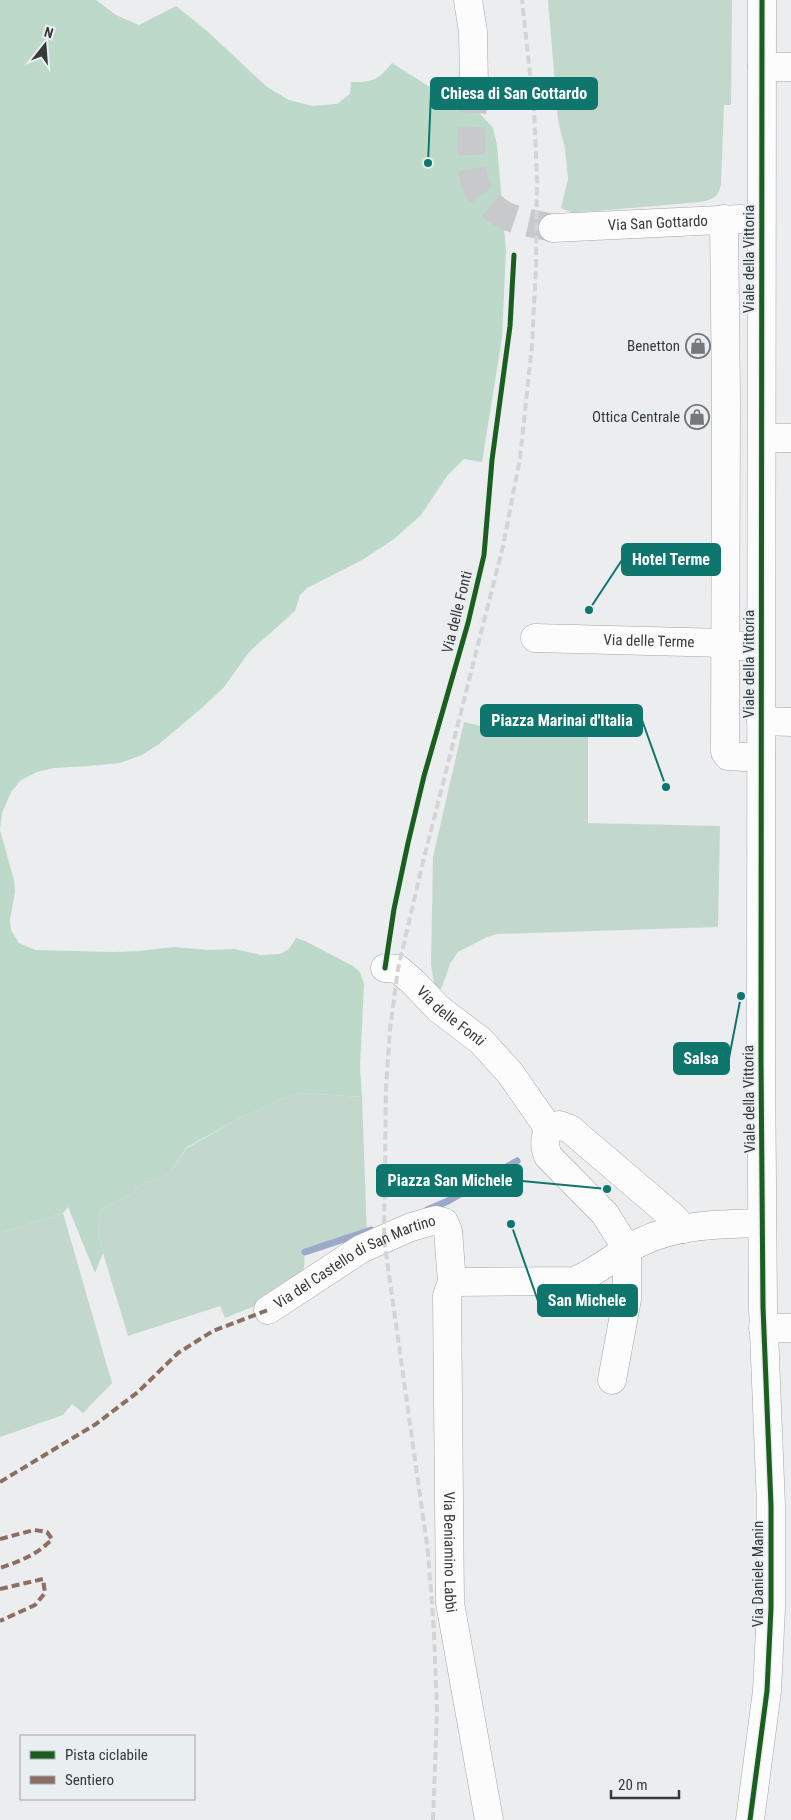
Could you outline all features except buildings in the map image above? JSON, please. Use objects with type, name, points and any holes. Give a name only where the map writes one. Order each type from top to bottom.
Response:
[{"type":"street","points":[[468,0],[473,32],[474,85]]},
{"type":"street","name":"Viale della Vittoria","points":[[762,0],[761,1059],[764,1328]]},
{"type":"street","points":[[762,67],[791,67]]},
{"type":"street","name":"Viale della Vittoria","points":[[724,219],[726,398],[725,752],[728,756],[761,758]]},
{"type":"street","name":"Via San Gottardo","points":[[553,228],[724,219],[762,219]]},
{"type":"street","points":[[762,438],[791,438]]},
{"type":"street","name":"Via delle Terme","points":[[535,638],[724,643],[762,647]]},
{"type":"street","points":[[761,721],[791,722]]},
{"type":"street","name":"Via delle Fonti","points":[[384,968],[398,969],[414,982],[439,1009],[481,1041],[510,1073],[549,1129]]},
{"type":"street","points":[[612,1380],[627,1304],[627,1249],[605,1214],[548,1156],[545,1149],[545,1140],[549,1129],[559,1125],[570,1129],[673,1217],[684,1229]]},
{"type":"street","name":"Via del Castello di San Martino","points":[[268,1310],[360,1249],[411,1227],[436,1220],[444,1222],[448,1231],[452,1282]]},
{"type":"street","points":[[452,1282],[574,1281],[585,1277],[627,1249],[655,1235],[684,1229],[762,1223]]},
{"type":"street","name":"Via Beniamino Labbi","points":[[452,1282],[447,1296],[450,1603],[489,1820]]},
{"type":"street","points":[[764,1328],[791,1328]]},
{"type":"street","name":"Via Daniele Manin","points":[[750,1820],[766,1691],[771,1608],[771,1506],[764,1328]]},
{"type":"green space","points":[[0,0],[96,0],[116,15],[139,25],[176,6],[207,31],[267,87],[289,100],[312,106],[337,104],[350,94],[351,82],[375,79],[392,63],[455,103],[473,106],[493,128],[497,145],[506,250],[502,338],[482,462],[464,459],[447,476],[421,515],[394,539],[362,560],[307,588],[300,595],[295,611],[250,651],[224,687],[159,744],[142,755],[120,763],[54,768],[37,772],[21,780],[11,792],[2,813],[0,830]]},
{"type":"green space","points":[[548,0],[732,0],[731,105],[724,105],[721,185],[714,197],[700,202],[573,213],[561,208],[568,179],[565,149],[558,120]]},
{"type":"green space","points":[[464,722],[481,726],[588,731],[588,823],[720,826],[718,927],[497,934],[458,952],[450,964],[442,987],[436,995],[431,965],[433,857]]},
{"type":"green space","points":[[0,830],[14,880],[15,892],[10,920],[11,930],[19,943],[35,950],[113,952],[174,947],[208,950],[235,949],[260,955],[280,954],[289,949],[296,938],[353,966],[360,972],[364,984],[360,1068],[362,1097],[301,1093],[284,1098],[236,1120],[187,1147],[169,1174],[134,1188],[135,1192],[100,1210],[98,1232],[103,1253],[95,1273],[68,1207],[63,1213],[0,1233]]},
{"type":"green space","points":[[301,1093],[362,1097],[367,1236],[304,1254],[304,1270],[297,1284],[263,1303],[225,1318],[220,1306],[128,1336],[98,1232],[100,1210],[135,1192],[134,1188],[169,1174],[187,1148],[236,1120],[284,1098]]},
{"type":"green space","points":[[63,1213],[112,1383],[83,1413],[72,1404],[63,1415],[0,1437],[0,1233]]},
{"type":"waterway","points":[[427,1210],[448,1201],[517,1161]]},
{"type":"waterway","points":[[305,1252],[371,1230]]},
{"type":"tunnel","points":[[474,85],[471,151],[477,188],[488,202],[501,213],[520,221],[553,228]]},
{"type":"railway","points":[[433,1820],[437,1713],[434,1631],[428,1552],[384,1239],[386,1088],[390,1029],[398,969],[422,866],[503,546],[520,458],[532,345],[536,267],[537,178],[534,110],[522,0]]},
{"type":"marked path","points":[[0,1482],[96,1424],[138,1392],[178,1353],[213,1331],[268,1310]]},
{"type":"marked path","points":[[0,1539],[34,1530],[47,1532],[52,1539],[34,1553],[0,1568]]},
{"type":"marked path","points":[[0,1589],[43,1579],[45,1593],[35,1605],[0,1621]]},
{"type":"cycle path","points":[[750,1820],[767,1691],[771,1608],[771,1506],[763,1307],[761,1059],[762,0]]},
{"type":"cycle path","points":[[385,968],[394,909],[424,776],[468,623],[484,555],[492,460],[510,326],[514,255]]},
{"type":"place","name":"Chiesa di San Gottardo","points":[[428,163]]},
{"type":"place","name":"Benetton","points":[[698,346]]},
{"type":"place","name":"Ottica Centrale","points":[[697,417]]},
{"type":"place","name":"Hotel Terme","points":[[589,610]]},
{"type":"place","name":"Piazza Marinai d'Italia","points":[[666,787]]},
{"type":"place","name":"Salsa","points":[[741,996]]},
{"type":"place","name":"Piazza San Michele","points":[[607,1189]]},
{"type":"place","name":"San Michele","points":[[511,1224]]}]
